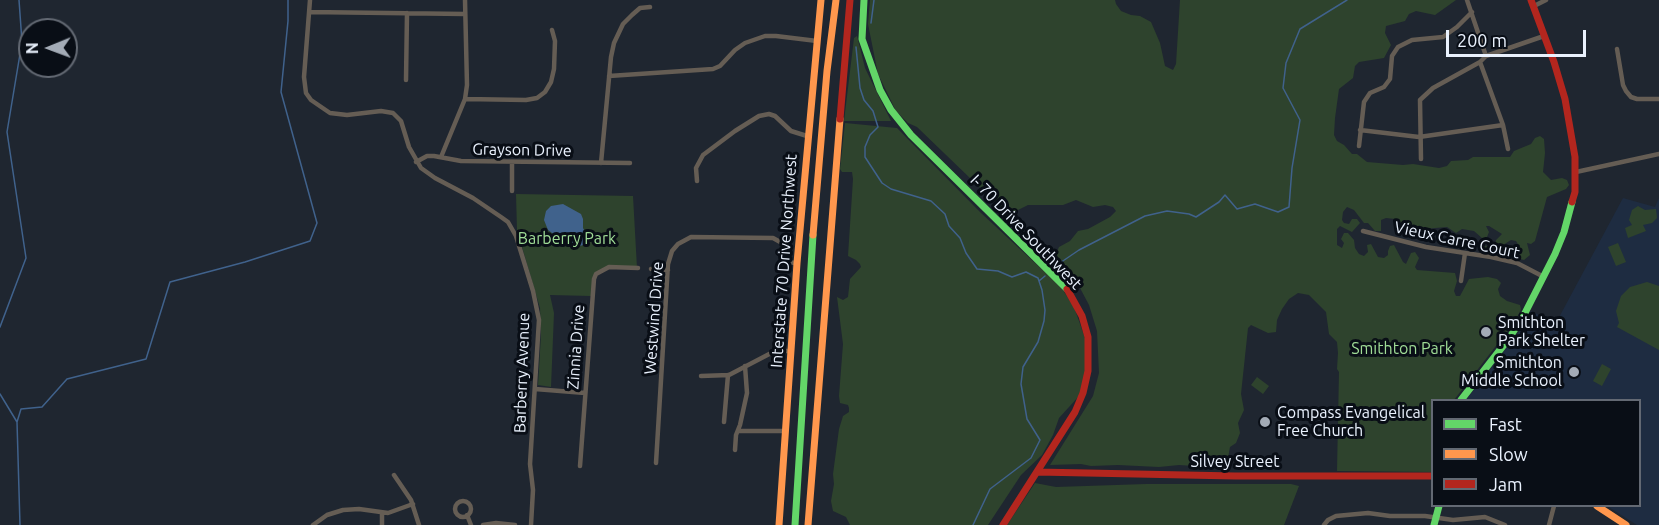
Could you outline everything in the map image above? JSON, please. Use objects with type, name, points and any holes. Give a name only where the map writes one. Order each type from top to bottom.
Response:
[{"type":"main road","name":"Interstate 70 Drive Northwest","points":[[779,525],[796,263],[821,0]]},
{"type":"main road","points":[[795,525],[808,295],[827,71],[836,0]]},
{"type":"main road","points":[[808,525],[850,0]]},
{"type":"main road","name":"I- 70 Drive Southwest","points":[[864,0],[862,39],[879,90],[891,110],[910,135],[1066,288],[1082,316],[1088,337],[1088,371],[1083,393],[1075,412],[1003,525]]},
{"type":"main road","points":[[1462,399],[1510,337],[1525,313],[1564,232],[1575,192],[1576,172],[1565,99],[1533,3]]},
{"type":"main road","name":"Silvey Street","points":[[1037,472],[1235,476],[1431,476]]},
{"type":"main road","points":[[1434,525],[1439,507]]},
{"type":"main road","points":[[1599,507],[1626,525]]},
{"type":"street","points":[[310,0],[304,77],[306,93],[311,100],[330,113],[381,111],[393,113],[401,121],[416,162]]},
{"type":"street","points":[[441,157],[465,99],[467,79],[465,0]]},
{"type":"street","points":[[1467,0],[1486,56]]},
{"type":"street","points":[[1533,3],[1546,0]]},
{"type":"street","points":[[601,163],[614,43],[624,24],[640,8],[650,7]]},
{"type":"street","points":[[309,12],[465,14]]},
{"type":"street","points":[[1359,147],[1364,102],[1370,93],[1384,87],[1390,79],[1392,56],[1398,47],[1412,40],[1443,37],[1472,12]]},
{"type":"street","points":[[406,80],[407,14]]},
{"type":"street","points":[[465,99],[526,100],[537,98],[545,92],[551,82],[554,69],[555,41],[552,30]]},
{"type":"street","points":[[609,76],[713,69],[720,66],[745,43],[765,36],[817,41]]},
{"type":"street","points":[[1421,159],[1420,100],[1433,88],[1480,62],[1486,56],[1544,36]]},
{"type":"street","points":[[1617,49],[1626,91],[1637,99],[1659,99]]},
{"type":"street","points":[[1480,62],[1503,125],[1508,149]]},
{"type":"street","points":[[697,182],[696,168],[703,155],[759,116],[769,114],[791,131],[807,136]]},
{"type":"street","points":[[1360,130],[1419,137],[1503,125]]},
{"type":"street","points":[[1576,172],[1659,154]]},
{"type":"street","name":"Grayson Drive","points":[[416,162],[427,156],[461,161],[630,163]]},
{"type":"street","name":"Barberry Avenue","points":[[416,162],[430,175],[473,198],[508,222],[512,227],[533,291],[539,320],[530,464],[531,525]]},
{"type":"street","points":[[512,162],[512,191]]},
{"type":"street","name":"Vieux Carre Court","points":[[1363,231],[1417,245],[1517,263],[1544,277]]},
{"type":"street","name":"Westwind Drive","points":[[656,463],[668,270],[672,251],[678,244],[691,237],[773,238],[782,243],[784,262],[796,263]]},
{"type":"street","points":[[1461,281],[1465,253]]},
{"type":"street","name":"Zinnia Drive","points":[[580,466],[594,279],[596,274],[609,267],[638,268]]},
{"type":"street","points":[[651,269],[668,270]]},
{"type":"street","points":[[701,376],[728,375],[774,351],[791,351]]},
{"type":"street","points":[[735,450],[747,393],[745,366]]},
{"type":"street","points":[[724,422],[728,375]]},
{"type":"street","points":[[535,389],[585,393]]},
{"type":"street","points":[[738,431],[785,431]]},
{"type":"street","points":[[394,475],[413,504],[419,525]]},
{"type":"street","points":[[317,524],[332,513],[349,509],[382,513],[400,510],[413,504]]},
{"type":"street","points":[[1549,525],[1554,507]]},
{"type":"street","points":[[382,513],[382,525]]},
{"type":"street","points":[[1324,525],[1336,516],[1352,513],[1437,517],[1453,520],[1485,517],[1505,525]]},
{"type":"street","points":[[467,515],[471,525]]},
{"type":"street","points":[[483,525],[496,523],[515,525]]},
{"type":"shaded area","name":"Smithton Middle School","points":[[1623,198],[1655,207],[1659,198],[1659,525],[1637,525],[1609,507],[1641,507],[1641,399],[1467,399],[1521,329],[1531,311],[1556,323]]},
{"type":"green space","name":"Smithton Park","points":[[870,0],[1115,0],[1121,11],[1140,16],[1151,22],[1160,43],[1165,66],[1173,70],[1176,64],[1180,0],[1456,0],[1435,15],[1416,11],[1409,14],[1405,21],[1386,26],[1385,33],[1391,45],[1384,58],[1359,62],[1355,66],[1353,78],[1339,89],[1334,135],[1337,141],[1352,154],[1357,154],[1367,162],[1413,164],[1439,168],[1447,166],[1451,161],[1468,160],[1473,157],[1510,157],[1514,151],[1531,144],[1535,138],[1540,136],[1544,139],[1543,172],[1551,180],[1562,178],[1567,180],[1569,185],[1566,189],[1547,197],[1535,241],[1531,244],[1527,243],[1530,255],[1524,260],[1506,255],[1507,252],[1517,250],[1519,246],[1516,241],[1511,240],[1503,245],[1503,252],[1500,254],[1486,252],[1484,246],[1495,247],[1496,240],[1502,234],[1489,226],[1486,226],[1489,232],[1487,237],[1483,239],[1474,231],[1462,229],[1456,233],[1447,227],[1412,230],[1395,219],[1386,218],[1381,220],[1381,231],[1375,231],[1368,223],[1364,223],[1354,210],[1347,207],[1343,212],[1344,223],[1349,224],[1352,219],[1357,219],[1360,223],[1352,232],[1340,226],[1337,229],[1337,245],[1342,248],[1344,243],[1341,239],[1344,233],[1348,233],[1354,240],[1359,254],[1364,256],[1368,252],[1367,245],[1371,244],[1378,257],[1384,258],[1388,255],[1390,246],[1394,245],[1406,264],[1411,253],[1415,252],[1419,258],[1415,267],[1417,270],[1455,273],[1456,296],[1460,296],[1469,279],[1488,277],[1497,279],[1501,283],[1498,289],[1500,296],[1520,305],[1521,309],[1516,320],[1455,399],[1431,399],[1431,472],[1337,471],[1339,372],[1337,342],[1329,334],[1326,312],[1309,295],[1298,293],[1289,299],[1282,309],[1277,320],[1276,332],[1268,333],[1251,325],[1248,328],[1241,394],[1244,410],[1238,423],[1240,433],[1236,443],[1230,447],[1226,468],[1179,465],[1159,467],[1050,465],[1093,396],[1099,373],[1097,331],[1089,305],[1080,288],[1053,261],[1059,247],[1070,241],[1078,231],[1088,229],[1110,217],[1116,211],[1113,207],[1105,205],[1093,207],[1076,200],[1063,205],[1028,205],[1014,212],[999,206],[917,127],[908,123],[896,111],[878,74],[868,24]]},
{"type":"green space","points":[[857,36],[865,68],[891,121],[844,121],[854,38]]},
{"type":"green space","points":[[845,123],[897,128],[981,213],[1061,287],[1074,307],[1085,338],[1087,360],[1085,383],[1079,396],[1059,418],[1042,455],[1021,475],[988,525],[850,525],[846,517],[833,511],[831,501],[839,429],[843,416],[849,412],[848,405],[840,403],[839,396],[843,344],[837,297],[843,300],[848,297],[850,279],[861,267],[856,260],[848,256],[853,179],[852,172],[842,172],[840,169]]},
{"type":"green space","name":"Barberry Park","points":[[516,194],[633,196],[637,268],[609,267],[596,274],[591,296],[550,295],[554,313],[551,387],[538,385],[540,308],[517,230]]},
{"type":"green space","points":[[1638,206],[1645,210],[1656,209],[1657,218],[1652,223],[1643,225],[1646,231],[1628,238],[1625,228],[1632,225],[1629,220],[1632,210]]},
{"type":"green space","points":[[1618,243],[1626,262],[1616,266],[1608,247]]},
{"type":"green space","points":[[1647,282],[1659,286],[1659,350],[1617,327],[1619,323],[1616,311],[1621,296],[1630,287]]},
{"type":"green space","points":[[1602,364],[1611,369],[1602,386],[1593,381]]},
{"type":"green space","points":[[1257,377],[1269,386],[1263,394],[1251,385]]},
{"type":"green space","points":[[1035,483],[1056,487],[1146,484],[1291,484],[1299,486],[1284,525],[1007,525]]},
{"type":"water","points":[[563,204],[581,214],[583,228],[589,239],[586,244],[580,246],[564,242],[548,230],[544,220],[546,211],[551,206]]},
{"type":"waterway","points":[[0,327],[26,258],[7,132],[22,42],[19,0]]},
{"type":"waterway","points":[[17,422],[21,409],[42,407],[67,379],[146,359],[170,282],[245,262],[310,241],[317,223],[281,92],[288,0]]},
{"type":"waterway","points":[[871,23],[874,0]]},
{"type":"waterway","points":[[1054,267],[1079,250],[1145,216],[1167,211],[1196,217],[1219,202],[1225,195],[1237,209],[1255,204],[1278,212],[1289,207],[1292,168],[1300,120],[1283,88],[1286,63],[1300,29],[1347,0]]},
{"type":"waterway","points":[[856,47],[860,88],[864,100],[873,111],[878,127],[870,135],[865,147],[865,157],[882,183],[891,189],[931,201],[945,214],[949,226],[960,238],[966,253],[977,269],[998,271],[1012,277],[1026,272],[1038,278],[1042,290],[1044,321],[1038,342],[1023,367],[1021,384],[1027,419],[1040,440],[1031,458],[990,489],[973,525]]},
{"type":"waterway","points":[[1039,281],[1045,276]]},
{"type":"waterway","points":[[0,394],[17,422],[20,525]]},
{"type":"traffic: fast","points":[[864,0],[862,39],[880,90],[891,110],[911,135],[1067,289]]},
{"type":"traffic: fast","points":[[1462,399],[1510,337],[1525,313],[1555,254],[1572,202]]},
{"type":"traffic: fast","points":[[795,525],[813,235]]},
{"type":"traffic: fast","points":[[1434,525],[1439,507]]},
{"type":"traffic: slow","points":[[779,525],[797,263],[821,0]]},
{"type":"traffic: slow","points":[[813,235],[827,71],[836,0]]},
{"type":"traffic: slow","points":[[808,525],[840,119]]},
{"type":"traffic: slow","points":[[1599,507],[1626,525]]},
{"type":"traffic: jam","points":[[840,119],[850,0]]},
{"type":"traffic: jam","points":[[1531,0],[1565,99],[1575,157],[1575,192],[1572,202]]},
{"type":"traffic: jam","points":[[1003,525],[1075,412],[1083,393],[1088,371],[1088,337],[1082,316],[1067,289]]},
{"type":"traffic: jam","points":[[1037,472],[1235,476],[1431,476]]},
{"type":"place","name":"Smithton Park Shelter","points":[[1486,332]]},
{"type":"place","name":"Smithton Middle School","points":[[1574,372]]},
{"type":"place","name":"Compass Evangelical Free Church","points":[[1265,422]]}]
